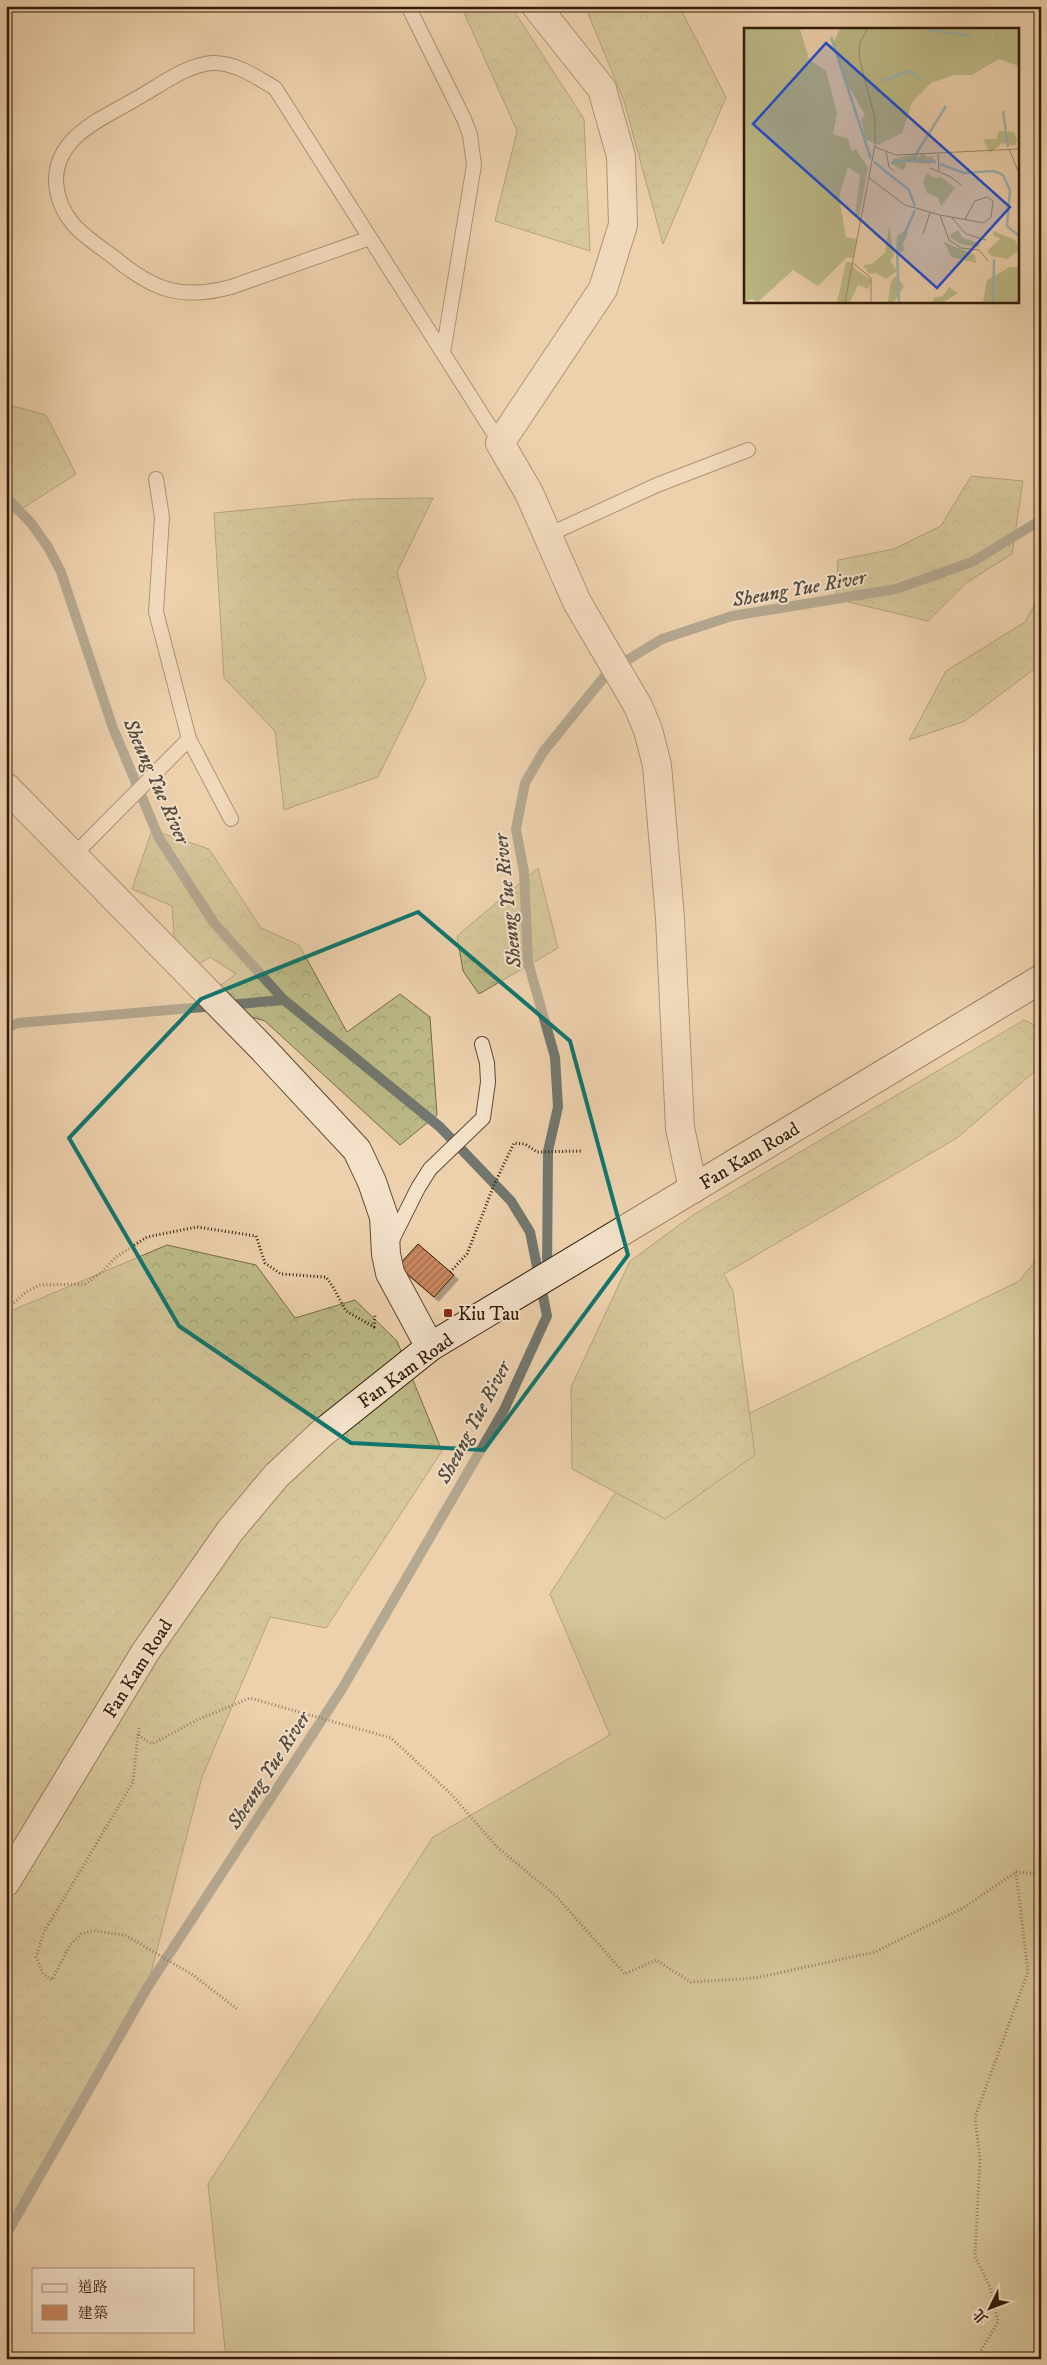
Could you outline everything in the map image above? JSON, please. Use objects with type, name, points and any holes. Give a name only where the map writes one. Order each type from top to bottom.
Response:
[{"type":"street","points":[[536,6],[602,89],[621,156],[623,225],[603,289],[500,443],[529,493],[577,602],[638,706],[648,730],[657,765],[670,918],[680,1128],[693,1189]]},
{"type":"street","points":[[6,787],[263,1050],[357,1150],[372,1182],[384,1217],[386,1254],[390,1273],[430,1347]]},
{"type":"street","name":"Fan Kam Road","points":[[6,1882],[146,1650],[230,1531],[276,1476],[321,1434],[430,1347],[1041,979]]},
{"type":"lane","points":[[408,6],[464,119],[470,135],[474,164],[443,353]]},
{"type":"lane","points":[[370,238],[213,292],[175,292],[140,278],[73,225],[61,208],[56,176],[60,160],[67,146],[91,124],[191,68],[213,63],[246,70],[274,88],[370,238],[500,443]]},
{"type":"lane","points":[[548,535],[657,485],[748,450]]},
{"type":"lane","points":[[156,479],[162,517],[156,612],[189,740],[231,819]]},
{"type":"lane","points":[[74,855],[189,740]]},
{"type":"lane","points":[[386,1254],[418,1188],[430,1170],[483,1118],[488,1082],[487,1063],[482,1044]]},
{"type":"path","points":[[450,1272],[467,1254],[494,1185],[514,1143],[525,1144],[537,1152],[582,1151]]},
{"type":"path","points":[[6,1310],[26,1292],[40,1285],[85,1284],[100,1273],[116,1257],[147,1237],[197,1227],[256,1236],[265,1263],[281,1274],[326,1277],[334,1286],[346,1311],[374,1327],[375,1308]]},
{"type":"path","points":[[138,1724],[139,1736],[152,1744],[197,1720],[250,1698],[391,1738],[451,1794],[497,1848],[556,1896],[624,1974],[656,1960],[691,1982],[755,1978],[875,1952],[963,1908],[1016,1872],[1041,1874]]},
{"type":"path","points":[[139,1731],[133,1782],[44,1932],[36,1957],[43,1974],[52,1980],[70,1945],[81,1934],[94,1931],[125,1935],[193,1975],[238,2009]]},
{"type":"path","points":[[976,2359],[998,2322],[990,2287],[975,2256],[980,2160],[975,2117],[1028,1972],[1016,1872]]},
{"type":"highlighted area","points":[[418,912],[570,1041],[628,1255],[484,1450],[351,1443],[179,1326],[69,1138],[201,999]]},
{"type":"green space","points":[[461,6],[511,6],[584,119],[590,251],[495,221],[517,131]]},
{"type":"green space","points":[[585,6],[679,6],[726,97],[663,244],[624,101]]},
{"type":"green space","points":[[6,404],[46,415],[76,474],[6,519]]},
{"type":"green space","points":[[971,476],[1023,481],[1012,554],[966,583],[928,621],[836,599],[838,560],[894,549],[941,526]]},
{"type":"green space","points":[[433,498],[397,572],[426,679],[378,777],[284,810],[275,731],[224,678],[214,513],[358,499]]},
{"type":"green space","points":[[1041,593],[1041,664],[965,721],[909,740],[946,671],[1025,622]]},
{"type":"green space","points":[[152,830],[209,849],[261,928],[299,945],[347,1032],[400,994],[430,1017],[437,1115],[400,1145],[265,1021],[197,1002],[236,974],[210,957],[177,978],[172,906],[132,889]]},
{"type":"green space","points":[[538,868],[558,948],[479,994],[463,971],[457,936]]},
{"type":"green space","points":[[1024,1020],[1041,1028],[1041,1066],[957,1138],[724,1274],[733,1291],[755,1455],[665,1519],[572,1469],[571,1387],[630,1261],[693,1215]]},
{"type":"green space","points":[[167,1245],[256,1265],[295,1318],[355,1300],[397,1341],[442,1451],[326,1628],[270,1617],[202,1777],[147,1988],[6,2235],[6,1313]]},
{"type":"green space","points":[[1041,1254],[1041,2359],[226,2359],[208,2184],[433,1837],[610,1735],[550,1594],[628,1473],[1019,1281]]},
{"type":"building","points":[[418,1244],[454,1275],[434,1297],[398,1266]]},
{"type":"waterway","name":"Sheung Yue River","points":[[6,497],[31,523],[48,547],[61,572],[113,728],[159,838],[214,923],[284,1000],[440,1127],[511,1201],[530,1232],[547,1316],[504,1410],[342,1689],[147,1988],[6,2235]]},
{"type":"waterway","name":"Sheung Yue River","points":[[547,1273],[548,1151],[558,1107],[555,1057],[528,962],[524,872],[516,829],[525,783],[543,752],[609,671],[662,639],[732,616],[896,589],[972,562],[1041,520]]},
{"type":"waterway","points":[[6,1028],[18,1023],[284,1000]]},
{"type":"place","name":"Kiu Tau","points":[[448,1313]]}]
